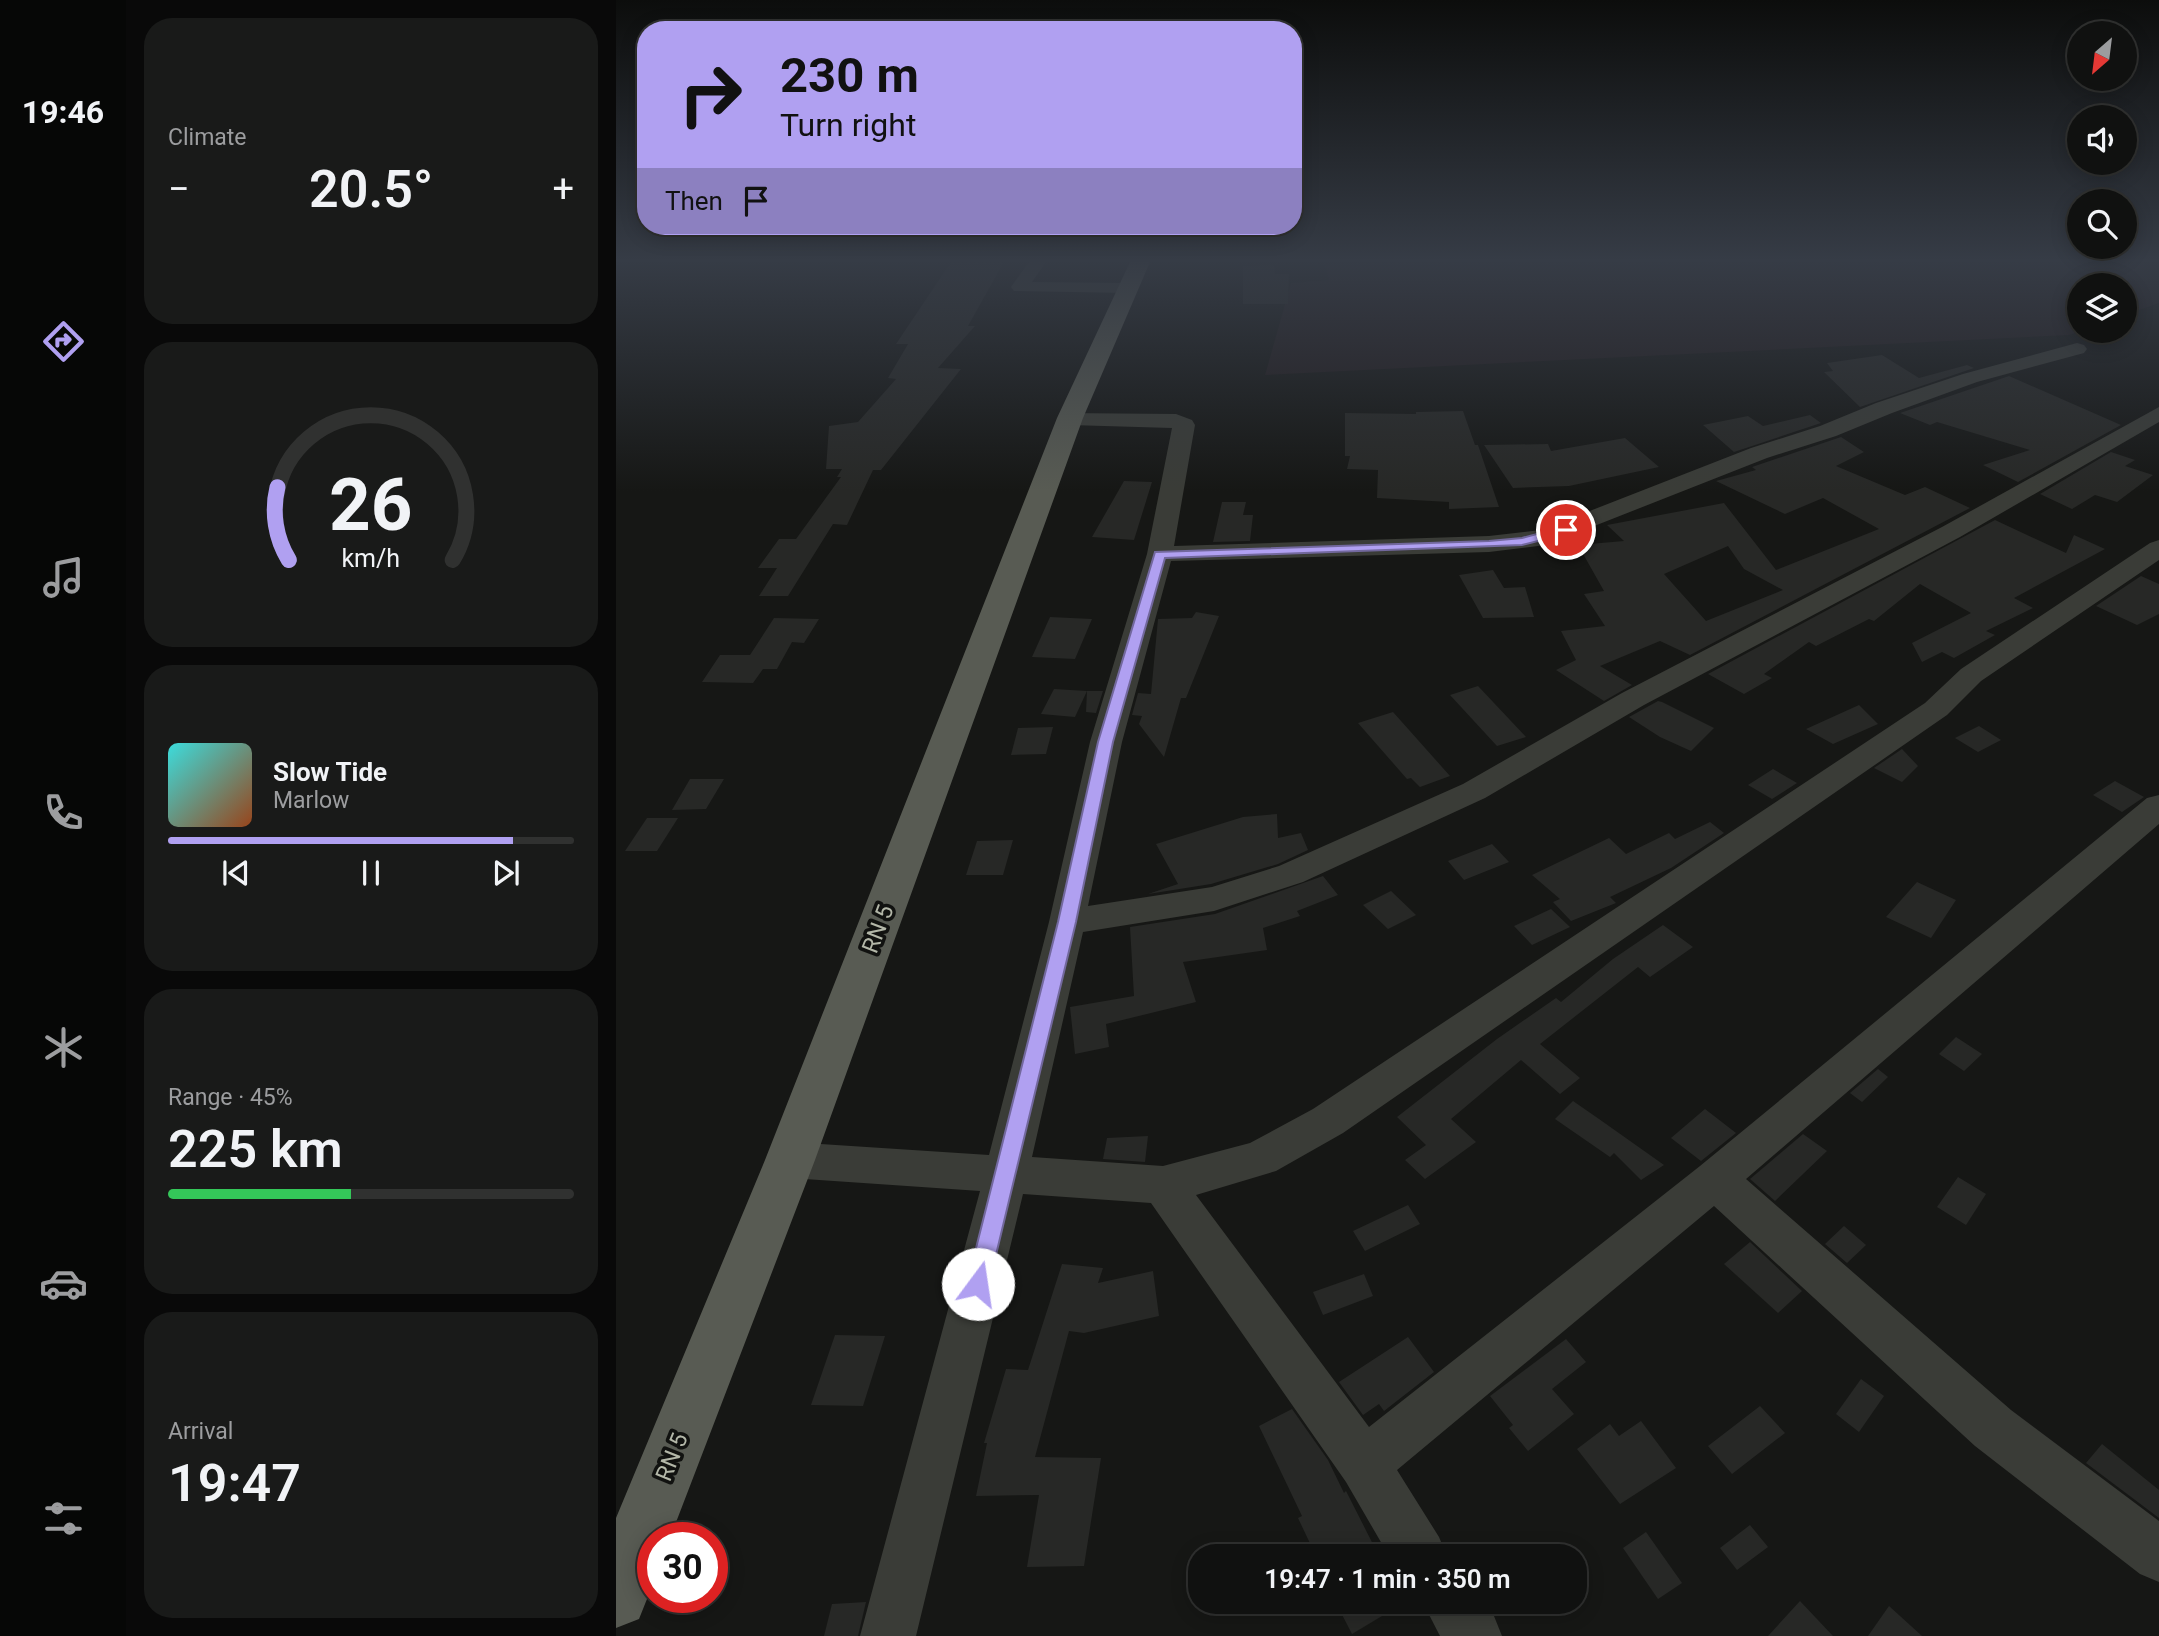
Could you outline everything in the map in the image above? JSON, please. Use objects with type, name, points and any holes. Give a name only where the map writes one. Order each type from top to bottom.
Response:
[{"type":"main road","name":"RN 5","points":[[616,1597],[790,1160],[1070,418],[1106,338]]},
{"type":"street","points":[[1160,554],[1489,544],[1546,537],[1759,453],[1828,431],[1884,408],[1970,378],[2077,349]]},
{"type":"street","points":[[1067,922],[1214,899],[1291,874],[1462,797],[1724,650],[1951,532],[2159,413]]},
{"type":"street","points":[[888,1636],[1006,1175],[1067,922],[1106,742],[1160,554],[1183,422],[1070,418]]},
{"type":"street","points":[[790,1160],[1163,1185],[1261,1158],[1328,1121],[1936,709],[1971,675],[2159,548]]},
{"type":"street","points":[[1364,1464],[1715,1179],[2159,806]]},
{"type":"street","points":[[1715,1179],[1993,1429],[2159,1555]]},
{"type":"street","points":[[1163,1185],[1364,1464],[1413,1544]]},
{"type":"street","points":[[1459,1614],[1474,1636]]},
{"type":"shaded area","points":[[1275,338],[2002,338],[1265,375]]},
{"type":"building","points":[[900,338],[964,338],[938,368],[961,369],[881,470],[873,470],[847,525],[833,524],[788,596],[759,596],[777,568],[758,568],[779,539],[796,539],[841,477],[837,477],[842,469],[826,469],[829,426],[858,422],[896,379],[888,378],[908,344],[896,344]]},
{"type":"building","points":[[1882,355],[1919,378],[1967,365],[1974,368],[1860,407],[1824,372],[1833,371],[1827,363]]},
{"type":"building","points":[[2009,376],[2121,425],[2018,482],[1983,465],[2030,450],[1937,422],[1930,425],[1900,413]]},
{"type":"building","points":[[1463,411],[1475,445],[1478,445],[1499,507],[1449,509],[1449,502],[1377,498],[1378,470],[1347,469],[1350,456],[1345,456],[1345,413],[1416,414]]},
{"type":"building","points":[[1810,415],[1821,423],[1734,452],[1703,425],[1748,416],[1763,426]]},
{"type":"building","points":[[1841,437],[1864,452],[1836,466],[1905,495],[1925,487],[1970,508],[1690,655],[1660,641],[1600,666],[1632,685],[1604,701],[1556,670],[1576,660],[1561,631],[1605,626],[1584,594],[1604,591],[1578,545],[1624,541],[1607,525],[1724,503],[1776,570],[1879,529],[1823,498],[1785,514],[1716,481],[1756,470],[1752,467]],"holes":[[[1728,546],[1744,569],[1783,590],[1706,621],[1664,574]]]},
{"type":"building","points":[[1625,438],[1659,467],[1569,486],[1513,488],[1484,445],[1548,444],[1551,451]]},
{"type":"building","points":[[2111,452],[2135,460],[2125,466],[2153,475],[2117,502],[2095,495],[2072,509],[2040,494]]},
{"type":"building","points":[[1124,481],[1152,482],[1134,540],[1092,537]]},
{"type":"building","points":[[1222,502],[1246,502],[1243,515],[1253,515],[1250,541],[1213,542]]},
{"type":"building","points":[[1995,520],[2066,553],[2074,535],[2105,549],[2014,598],[2033,608],[1986,631],[1995,635],[1954,658],[1942,652],[1922,662],[1912,643],[1971,613],[1920,584],[1874,621],[1869,619],[1816,646],[1809,642],[1764,674],[1772,678],[1744,694],[1708,674]]},
{"type":"building","points":[[1493,570],[1504,588],[1525,587],[1534,617],[1483,618],[1459,575]]},
{"type":"building","points":[[2141,576],[2159,584],[2159,614],[2137,625],[2096,606]]},
{"type":"building","points":[[1196,612],[1219,616],[1186,698],[1181,698],[1164,757],[1139,724],[1142,716],[1132,715],[1138,693],[1151,694],[1158,619],[1192,618]]},
{"type":"building","points":[[1050,617],[1092,619],[1075,659],[1032,657]]},
{"type":"building","points":[[774,618],[819,619],[804,643],[792,642],[777,669],[763,669],[753,683],[702,682],[720,655],[750,655]]},
{"type":"building","points":[[1478,686],[1526,737],[1497,746],[1450,695]]},
{"type":"building","points":[[1054,689],[1087,691],[1075,717],[1041,714]]},
{"type":"building","points":[[1087,691],[1103,691],[1096,713],[1086,712]]},
{"type":"building","points":[[1658,701],[1714,728],[1691,751],[1660,737],[1629,717]]},
{"type":"building","points":[[1859,705],[1878,724],[1833,744],[1806,729]]},
{"type":"building","points":[[1393,712],[1450,776],[1420,787],[1411,778],[1407,779],[1358,723]]},
{"type":"building","points":[[1979,726],[2001,740],[1978,752],[1955,738]]},
{"type":"building","points":[[1053,727],[1046,754],[1011,755],[1018,728]]},
{"type":"building","points":[[1902,749],[1918,766],[1902,782],[1874,768]]},
{"type":"building","points":[[1773,769],[1797,783],[1772,799],[1748,785]]},
{"type":"building","points":[[690,779],[724,779],[706,809],[672,810]]},
{"type":"building","points":[[2115,781],[2144,797],[2122,812],[2093,795]]},
{"type":"building","points":[[1277,814],[1278,838],[1301,833],[1308,850],[1278,864],[1211,884],[1148,894],[1178,884],[1156,844],[1243,817]]},
{"type":"building","points":[[647,818],[678,818],[657,851],[625,851]]},
{"type":"building","points":[[1710,822],[1724,833],[1671,868],[1610,897],[1616,903],[1571,921],[1553,902],[1560,899],[1532,875],[1609,838],[1626,854],[1669,833],[1675,839]]},
{"type":"building","points":[[1013,840],[1003,875],[966,875],[977,841]]},
{"type":"building","points":[[1492,844],[1509,862],[1464,880],[1448,861]]},
{"type":"building","points":[[1323,876],[1338,895],[1297,911],[1300,916],[1263,928],[1267,950],[1183,962],[1196,1002],[1106,1024],[1109,1047],[1075,1054],[1070,1007],[1134,996],[1130,927],[1215,914]]},
{"type":"building","points":[[1917,882],[1956,900],[1931,938],[1886,917]]},
{"type":"building","points":[[1391,891],[1416,915],[1388,929],[1363,905]]},
{"type":"building","points":[[1551,909],[1570,927],[1532,945],[1514,926]]},
{"type":"building","points":[[1663,925],[1693,947],[1650,977],[1638,967],[1540,1044],[1580,1078],[1560,1094],[1521,1060],[1451,1119],[1476,1142],[1425,1179],[1405,1160],[1426,1145],[1397,1117],[1497,1039],[1556,998],[1561,1002],[1613,959]]},
{"type":"building","points":[[1956,1037],[1982,1054],[1964,1071],[1939,1054]]},
{"type":"building","points":[[1878,1069],[1888,1077],[1862,1102],[1850,1093]]},
{"type":"building","points":[[1573,1101],[1664,1165],[1641,1180],[1614,1153],[1610,1157],[1555,1119]]},
{"type":"building","points":[[1705,1109],[1736,1133],[1701,1161],[1671,1138]]},
{"type":"building","points":[[1803,1134],[1827,1151],[1775,1201],[1750,1179]]},
{"type":"building","points":[[1148,1136],[1145,1162],[1103,1159],[1107,1138]]},
{"type":"building","points":[[1958,1177],[1986,1194],[1966,1225],[1937,1207]]},
{"type":"building","points":[[1408,1205],[1420,1224],[1365,1251],[1353,1231]]},
{"type":"building","points":[[1844,1226],[1866,1245],[1847,1263],[1825,1244]]},
{"type":"building","points":[[1750,1242],[1802,1291],[1778,1313],[1724,1264]]},
{"type":"building","points":[[1062,1264],[1103,1268],[1098,1283],[1153,1271],[1159,1316],[1084,1333],[1069,1331],[1035,1457],[1101,1458],[1084,1566],[1027,1567],[1039,1495],[976,1496],[987,1443],[984,1443],[1006,1369],[1028,1370]]},
{"type":"building","points":[[1364,1274],[1373,1296],[1323,1315],[1313,1292]]},
{"type":"building","points":[[835,1335],[885,1336],[863,1406],[811,1405]]},
{"type":"building","points":[[1408,1337],[1434,1372],[1384,1411],[1379,1404],[1363,1415],[1339,1382]]},
{"type":"building","points":[[1566,1339],[1586,1362],[1552,1389],[1574,1414],[1528,1451],[1509,1428],[1513,1425],[1490,1396]]},
{"type":"building","points":[[1861,1379],[1884,1396],[1859,1432],[1836,1414]]},
{"type":"building","points":[[1760,1406],[1785,1433],[1732,1474],[1708,1446]]},
{"type":"building","points":[[1292,1409],[1328,1460],[1373,1544],[1310,1544],[1298,1518],[1302,1516],[1259,1426]]},
{"type":"building","points":[[1641,1421],[1676,1468],[1620,1504],[1577,1449],[1610,1424],[1619,1436]]},
{"type":"building","points":[[2102,1444],[2159,1490],[2159,1518],[2086,1463]]},
{"type":"building","points":[[1750,1525],[1768,1547],[1737,1570],[1720,1548]]},
{"type":"building","points":[[1646,1532],[1682,1583],[1658,1599],[1623,1548]]},
{"type":"building","points":[[1800,1601],[1833,1636],[1768,1636]]},
{"type":"building","points":[[866,1602],[858,1636],[824,1636],[832,1604]]},
{"type":"building","points":[[1889,1606],[1922,1636],[1868,1636]]},
{"type":"building","points":[[1342,1614],[1385,1614],[1352,1634]]},
{"type":"route","points":[[978,1284],[1067,922],[1106,742],[1160,554],[1489,544],[1522,542],[1566,530]]}]
